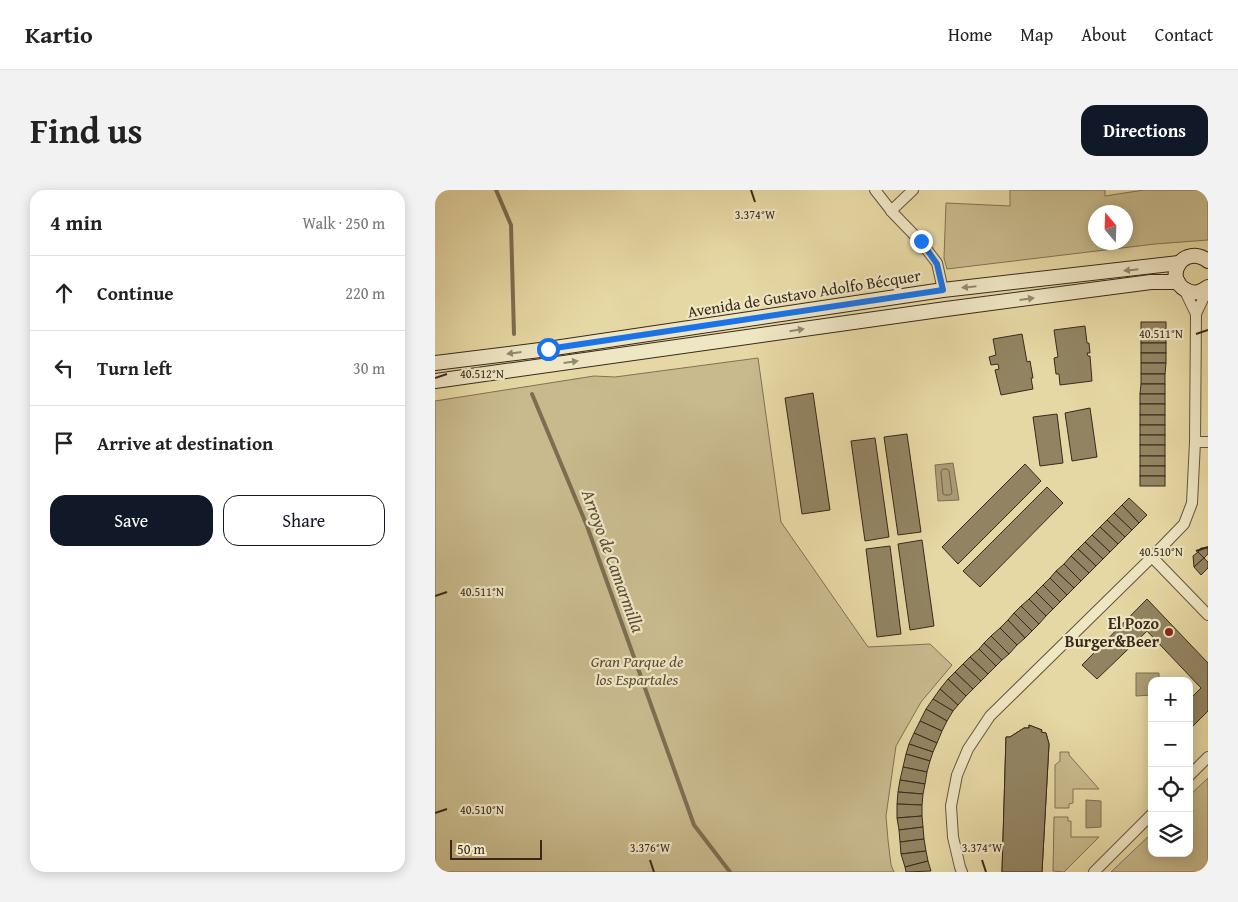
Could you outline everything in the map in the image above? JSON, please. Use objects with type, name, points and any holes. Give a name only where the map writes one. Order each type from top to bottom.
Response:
[{"type":"street","points":[[875,190],[891,211],[921,241],[937,264],[943,290]]},
{"type":"street","points":[[891,211],[913,190]]},
{"type":"street","name":"Avenida de Gustavo Adolfo Bécquer","points":[[435,363],[548,349],[943,290],[1179,263],[1193,255],[1208,261]]},
{"type":"street","points":[[1179,263],[1176,272],[1181,286],[1196,314]]},
{"type":"street","points":[[435,381],[936,310],[1151,282],[1181,286],[1196,293],[1208,287]]},
{"type":"street","points":[[962,872],[953,837],[951,806],[957,775],[968,749],[990,716],[1152,558],[1184,524],[1192,503],[1195,442],[1196,314],[1208,287]]},
{"type":"street","points":[[1195,442],[1208,442]]},
{"type":"street","points":[[1152,558],[1208,615]]},
{"type":"street","points":[[1193,772],[1208,757]]},
{"type":"street","points":[[1094,872],[1148,818]]},
{"type":"green space","points":[[1010,190],[1105,190],[1105,196],[1144,190],[1208,190],[1208,240],[1133,247],[1133,205],[1088,205],[1088,250],[1105,250],[947,269],[944,258],[946,203],[1010,206]]},
{"type":"green space","name":"Gran Parque de los Espartales","points":[[758,358],[781,522],[868,647],[930,644],[952,665],[921,702],[896,746],[886,816],[891,865],[894,872],[435,872],[435,401],[594,376],[615,377]]},
{"type":"green space","points":[[1060,752],[1069,752],[1069,755],[1099,789],[1073,789],[1073,803],[1069,804],[1069,808],[1055,808],[1055,765],[1060,761]]},
{"type":"green space","points":[[1208,778],[1208,872],[1111,872],[1148,837],[1148,857],[1193,857],[1193,792]]},
{"type":"green space","points":[[1054,817],[1068,817],[1068,821],[1071,821],[1071,837],[1099,837],[1064,872],[1053,871]]},
{"type":"water","points":[[953,463],[959,500],[938,501],[935,465]]},
{"type":"water","points":[[1136,673],[1159,673],[1159,677],[1148,677],[1148,695],[1136,696]]},
{"type":"water","points":[[1086,800],[1101,801],[1101,827],[1086,828]]},
{"type":"building","points":[[1141,322],[1166,322],[1166,333],[1141,333]]},
{"type":"building","points":[[1085,326],[1087,343],[1089,343],[1090,353],[1087,353],[1090,356],[1092,381],[1060,385],[1059,374],[1056,374],[1054,358],[1058,357],[1054,330]]},
{"type":"building","points":[[1141,333],[1166,333],[1166,343],[1141,343]]},
{"type":"building","points":[[1022,334],[1027,362],[1030,361],[1033,389],[1001,395],[995,370],[999,369],[998,364],[991,365],[989,357],[996,355],[993,339]]},
{"type":"building","points":[[1141,343],[1166,343],[1166,353],[1141,353]]},
{"type":"building","points":[[1141,353],[1166,353],[1166,363],[1141,363]]},
{"type":"building","points":[[1141,363],[1166,363],[1165,374],[1141,374]]},
{"type":"building","points":[[1141,374],[1165,374],[1165,384],[1141,384]]},
{"type":"building","points":[[1141,384],[1165,384],[1165,394],[1140,394]]},
{"type":"building","points":[[813,393],[830,510],[802,514],[785,398]]},
{"type":"building","points":[[1140,394],[1165,394],[1165,404],[1140,404]]},
{"type":"building","points":[[1140,404],[1165,404],[1165,415],[1140,415]]},
{"type":"building","points":[[1090,408],[1097,457],[1072,461],[1065,413]]},
{"type":"building","points":[[1057,414],[1063,463],[1040,466],[1033,417]]},
{"type":"building","points":[[1140,415],[1165,415],[1165,425],[1140,425]]},
{"type":"building","points":[[1140,425],[1165,425],[1165,435],[1140,435]]},
{"type":"building","points":[[907,434],[921,532],[898,535],[884,437]]},
{"type":"building","points":[[1140,435],[1165,435],[1165,445],[1140,445]]},
{"type":"building","points":[[875,438],[889,537],[865,541],[851,441]]},
{"type":"building","points":[[1140,445],[1165,445],[1165,456],[1140,456]]},
{"type":"building","points":[[1140,456],[1165,456],[1165,466],[1140,466]]},
{"type":"building","points":[[1025,464],[1041,481],[958,564],[942,547]]},
{"type":"building","points":[[1140,466],[1165,466],[1165,476],[1140,476]]},
{"type":"building","points":[[1140,476],[1165,476],[1165,486],[1140,486]]},
{"type":"building","points":[[1047,487],[1063,503],[980,587],[963,571]]},
{"type":"building","points":[[1129,498],[1147,515],[1139,523],[1122,505]]},
{"type":"building","points":[[1122,505],[1139,523],[1132,530],[1114,513]]},
{"type":"building","points":[[1114,513],[1132,530],[1125,537],[1107,520]]},
{"type":"building","points":[[1107,520],[1125,537],[1118,544],[1100,527]]},
{"type":"building","points":[[1100,527],[1118,544],[1110,552],[1092,535]]},
{"type":"building","points":[[1092,535],[1110,552],[1103,559],[1085,542]]},
{"type":"building","points":[[922,540],[934,626],[910,630],[898,544]]},
{"type":"building","points":[[1085,542],[1103,559],[1096,566],[1078,549]]},
{"type":"building","points":[[890,546],[901,634],[877,637],[866,549]]},
{"type":"building","points":[[1201,548],[1208,548],[1208,554],[1204,558],[1198,552]]},
{"type":"building","points":[[1078,549],[1096,566],[1089,573],[1071,556]]},
{"type":"building","points":[[1198,552],[1204,558],[1194,567],[1193,556]]},
{"type":"building","points":[[1071,556],[1089,573],[1081,581],[1064,564]]},
{"type":"building","points":[[1204,558],[1208,562],[1208,568],[1201,575],[1194,567]]},
{"type":"building","points":[[1064,564],[1081,581],[1074,588],[1056,571]]},
{"type":"building","points":[[1056,571],[1074,588],[1067,595],[1050,578]]},
{"type":"building","points":[[1050,578],[1067,595],[1060,602],[1043,585]]},
{"type":"building","points":[[1043,585],[1060,602],[1053,609],[1036,592]]},
{"type":"building","points":[[1036,592],[1053,609],[1046,616],[1029,599]]},
{"type":"building","points":[[1029,599],[1046,616],[1039,624],[1021,606]]},
{"type":"building","points":[[1147,599],[1208,663],[1208,711],[1193,726],[1193,696],[1201,688],[1193,680],[1193,677],[1191,677],[1147,631],[1097,679],[1082,665]]},
{"type":"building","points":[[1021,606],[1039,624],[1032,631],[1014,613]]},
{"type":"building","points":[[1014,613],[1032,631],[1025,638],[1008,620]]},
{"type":"building","points":[[1008,620],[1025,638],[1017,645],[1000,628]]},
{"type":"building","points":[[1000,628],[1017,645],[1009,654],[991,636]]},
{"type":"building","points":[[991,636],[1009,654],[1002,660],[984,643]]},
{"type":"building","points":[[984,643],[1002,660],[996,666],[979,649]]},
{"type":"building","points":[[979,649],[996,666],[988,674],[970,657]]},
{"type":"building","points":[[970,657],[988,674],[981,681],[963,664]]},
{"type":"building","points":[[963,664],[981,681],[973,689],[955,672]]},
{"type":"building","points":[[955,672],[973,689],[966,696],[948,679]]},
{"type":"building","points":[[948,679],[966,696],[958,705],[940,689]]},
{"type":"building","points":[[940,689],[958,705],[953,711],[933,699]]},
{"type":"building","points":[[933,699],[953,711],[947,721],[926,709]]},
{"type":"building","points":[[926,709],[947,721],[942,731],[920,721]]},
{"type":"building","points":[[920,721],[942,731],[937,743],[914,733]]},
{"type":"building","points":[[1029,725],[1046,733],[1049,744],[1042,872],[1002,872],[1006,737],[1010,737],[1024,728],[1029,728]],"holes":[[[1018,758],[1032,758],[1032,776],[1017,776]],[[1017,797],[1031,797],[1030,815],[1016,814]],[[1015,835],[1030,836],[1029,854],[1015,853]]]},
{"type":"building","points":[[1029,725],[1046,733],[1049,744],[1042,872],[1002,872],[1006,737],[1010,737],[1024,728],[1029,728]]},
{"type":"building","points":[[914,733],[937,743],[933,752],[909,744]]},
{"type":"building","points":[[909,744],[933,752],[930,761],[906,754]]},
{"type":"building","points":[[906,754],[930,761],[927,772],[903,767]]},
{"type":"building","points":[[903,767],[927,772],[925,784],[900,780]]},
{"type":"building","points":[[900,780],[925,784],[923,794],[898,792]]},
{"type":"building","points":[[898,792],[923,794],[922,805],[897,804]]},
{"type":"building","points":[[897,804],[922,805],[922,816],[897,818]]},
{"type":"building","points":[[922,816],[923,827],[899,830],[897,818]]},
{"type":"building","points":[[923,827],[924,839],[900,842],[899,830]]},
{"type":"building","points":[[924,839],[926,851],[901,854],[900,842]]},
{"type":"building","points":[[926,851],[928,861],[905,867],[901,854]]},
{"type":"building","points":[[928,861],[931,871],[906,872],[905,867]]},
{"type":"waterway","points":[[496,190],[511,225],[514,334]]},
{"type":"waterway","name":"Arroyo de Camarmilla","points":[[532,394],[587,526],[694,825],[730,872]]},
{"type":"place","name":"El Pozo Burger&Beer","points":[[1169,632]]},
{"type":"route","points":[[548,349],[943,290],[937,264],[921,241]]}]
